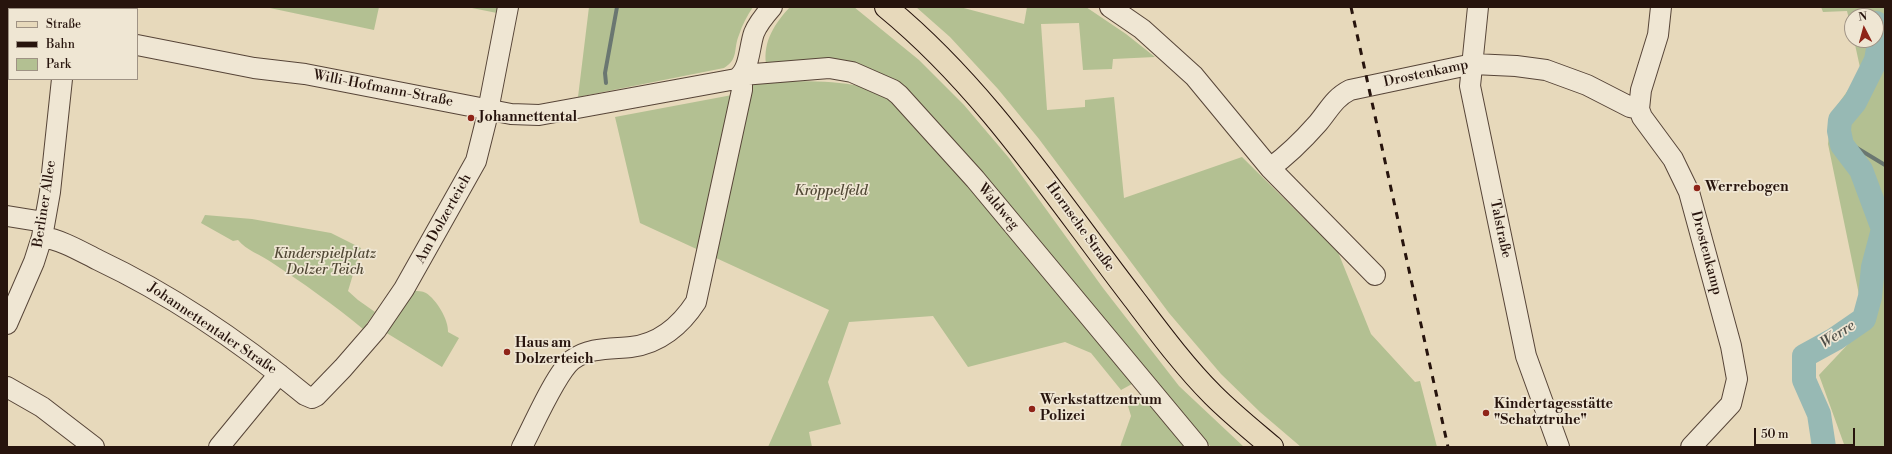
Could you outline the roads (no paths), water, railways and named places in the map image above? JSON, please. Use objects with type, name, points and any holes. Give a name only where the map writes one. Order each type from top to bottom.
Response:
[{"type":"main road","name":"Hornsche Straße","points":[[886,7],[909,26],[939,55],[995,117],[1027,156],[1118,279],[1189,369],[1239,420],[1272,447]]},
{"type":"street","name":"Am Dolzerteich","points":[[312,398],[318,395],[353,358],[376,330],[404,289],[476,161],[488,110],[508,7]]},
{"type":"street","points":[[522,447],[562,371],[572,360],[585,353],[603,348],[643,346],[672,331],[687,316],[696,302],[742,90],[742,75],[758,24],[772,7]]},
{"type":"street","points":[[1110,7],[1142,29],[1194,76],[1270,168],[1375,275]]},
{"type":"street","name":"Talstraße","points":[[1478,7],[1470,86],[1526,356],[1559,447]]},
{"type":"street","points":[[1639,109],[1641,90],[1658,36],[1661,7]]},
{"type":"street","name":"Willi-Hofmann-Straße","points":[[138,45],[254,68],[305,74],[488,110],[522,115],[546,115],[730,80],[742,75]]},
{"type":"street","name":"Drostenkamp","points":[[1270,168],[1290,152],[1317,123],[1339,96],[1350,90],[1473,64],[1516,66],[1546,70],[1587,85],[1630,107],[1639,109],[1642,117],[1673,159],[1689,192],[1731,346],[1737,379],[1731,404],[1691,447]]},
{"type":"street","name":"Waldweg","points":[[742,75],[829,68],[852,72],[893,90],[975,179],[1198,447]]},
{"type":"street","name":"Berliner Allee","points":[[7,324],[36,255],[43,229],[50,192],[62,80]]},
{"type":"street","name":"Johannettentaler Straße","points":[[7,216],[43,229],[59,241],[151,287],[223,334],[279,374],[305,395],[312,398]]},
{"type":"street","points":[[219,447],[279,374]]},
{"type":"street","points":[[7,387],[42,407],[94,447]]},
{"type":"waterway","points":[[606,83],[605,73],[617,7]]},
{"type":"waterway","name":"Werre","points":[[1824,447],[1819,414],[1804,380],[1804,356],[1835,339],[1864,319],[1870,297],[1873,267],[1883,229],[1861,170],[1842,145],[1839,131],[1840,120],[1855,102],[1876,60],[1878,48]]},
{"type":"waterway","points":[[1841,141],[1852,145],[1885,165]]},
{"type":"railway","points":[[1351,7],[1448,447]]},
{"type":"place","name":"Johannettental","points":[[471,118]]},
{"type":"place","name":"Werrebogen","points":[[1697,188]]},
{"type":"place","name":"Haus am Dolzerteich","points":[[507,352]]},
{"type":"place","name":"Werkstattzentrum Polizei","points":[[1032,409]]},
{"type":"place","name":"Kindertagesstätte \"Schatztruhe\"","points":[[1486,413]]},
{"type":"park label","name":"Kröppelfeld","points":[[831,192]]},
{"type":"park label","name":"Kinderspielplatz Dolzer Teich","points":[[325,264]]}]
